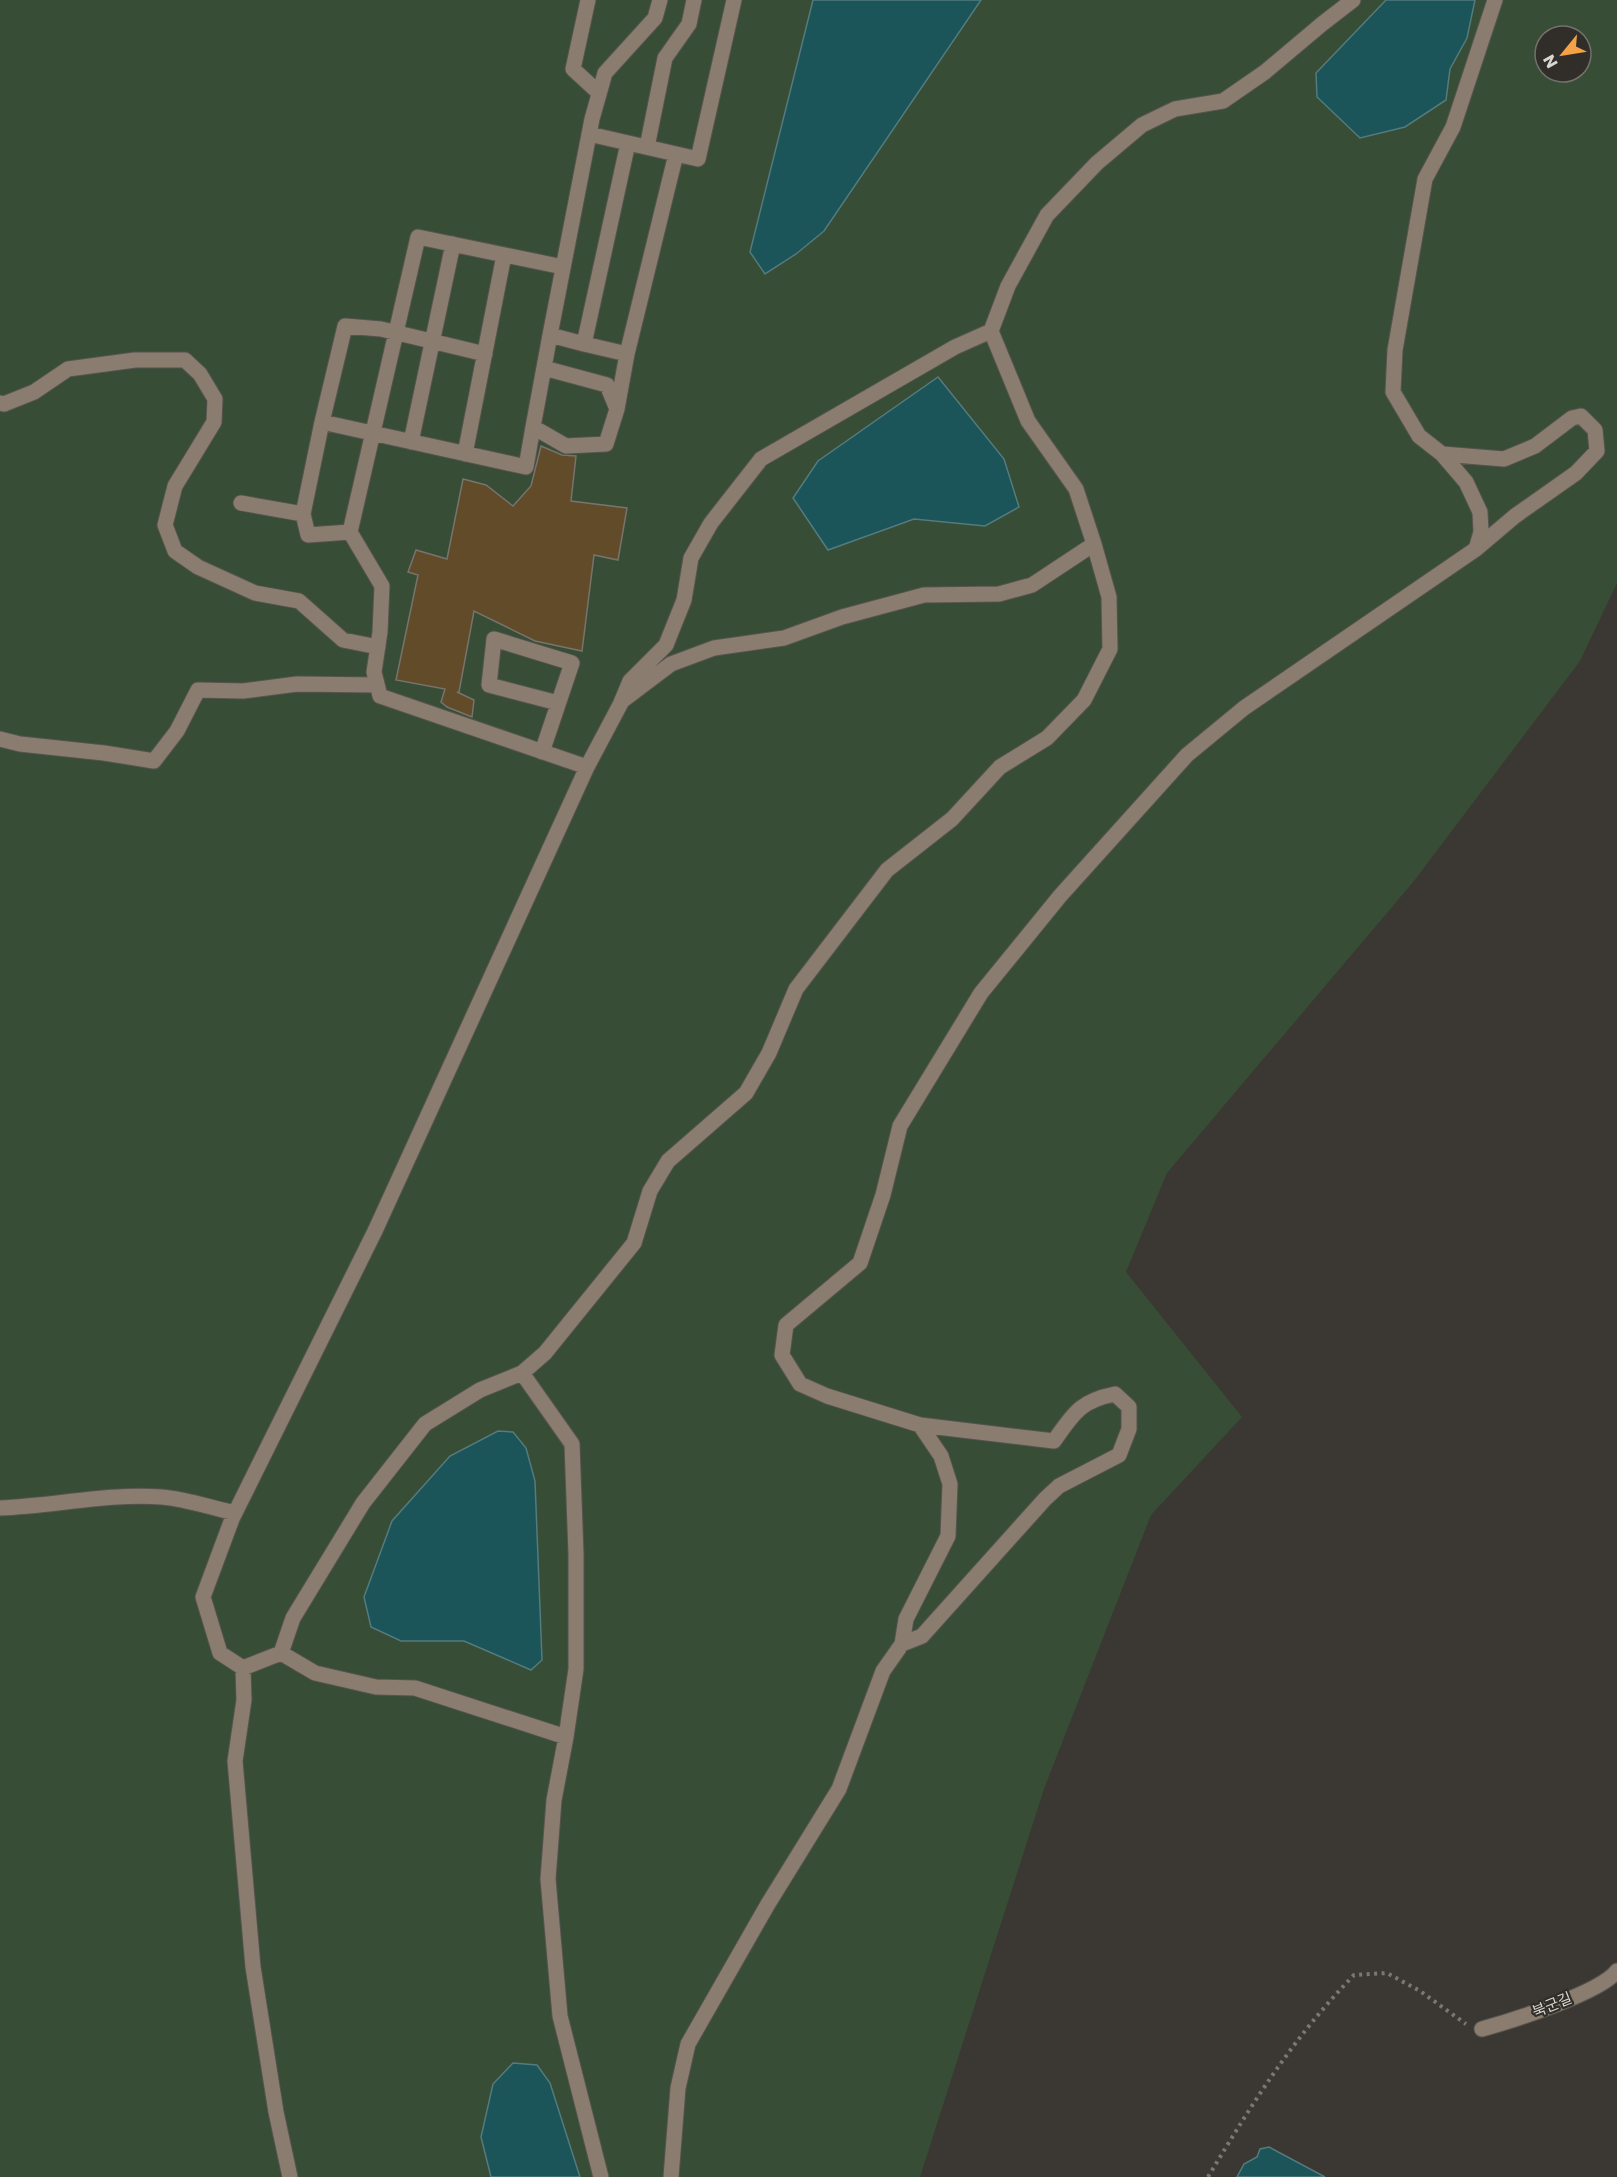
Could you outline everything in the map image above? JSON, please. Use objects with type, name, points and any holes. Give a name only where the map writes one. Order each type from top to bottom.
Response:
[{"type":"street","points":[[588,0],[573,69],[599,93]]},
{"type":"street","points":[[322,422],[526,467],[563,267],[599,93],[605,73],[655,18],[660,0]]},
{"type":"street","points":[[647,147],[665,58],[689,24],[694,0]]},
{"type":"street","points":[[589,134],[698,159],[734,0]]},
{"type":"street","points":[[243,1668],[281,1653],[294,1618],[363,1503],[425,1424],[480,1390],[522,1372],[545,1353],[634,1243],[650,1191],[668,1161],[746,1093],[769,1053],[796,989],[887,870],[952,819],[1000,767],[1047,738],[1084,700],[1110,649],[1109,597],[1076,489],[1028,421],[991,331],[1008,286],[1047,215],[1096,163],[1142,125],[1175,109],[1223,101],[1265,72],[1353,0]]},
{"type":"street","points":[[1476,549],[1481,532],[1480,512],[1466,482],[1442,454],[1419,436],[1393,392],[1395,350],[1425,179],[1453,127],[1495,0]]},
{"type":"street","points":[[584,344],[628,143]]},
{"type":"street","points":[[533,427],[566,446],[606,444],[617,409],[627,354],[676,154]]},
{"type":"street","points":[[563,267],[418,237],[350,532],[382,586],[374,672],[380,696],[587,767]]},
{"type":"street","points":[[411,442],[453,244]]},
{"type":"street","points":[[465,453],[504,255]]},
{"type":"street","points":[[350,532],[308,535],[303,514],[345,326],[381,329],[485,354]]},
{"type":"street","points":[[620,705],[630,681],[666,645],[684,600],[691,558],[711,524],[761,459],[955,347],[991,331]]},
{"type":"street","points":[[550,335],[627,354]]},
{"type":"street","points":[[0,404],[34,392],[68,369],[135,360],[185,360],[200,374],[215,399],[214,422],[174,486],[165,525],[175,550],[198,567],[255,593],[299,601],[343,640],[378,647]]},
{"type":"street","points":[[544,368],[607,385],[617,409]]},
{"type":"street","points":[[903,1644],[922,1636],[1059,1486],[1119,1455],[1129,1429],[1129,1407],[1115,1394],[1098,1397],[1076,1410],[1054,1441],[920,1425],[827,1396],[800,1384],[782,1355],[786,1325],[860,1263],[883,1195],[900,1126],[981,993],[1060,896],[1187,755],[1244,708],[1476,549],[1515,516],[1576,473],[1596,452],[1595,430],[1581,416],[1572,418],[1534,446],[1504,459],[1442,454]]},
{"type":"street","points":[[241,503],[303,514]]},
{"type":"street","points":[[243,1668],[220,1653],[203,1597],[235,1513],[375,1231],[587,767],[622,701],[671,664],[714,648],[784,638],[842,617],[924,595],[999,594],[1032,585],[1094,544]]},
{"type":"street","points":[[542,752],[572,663],[494,639],[489,685],[558,703]]},
{"type":"street","points":[[0,739],[20,744],[154,761],[177,731],[198,690],[243,691],[297,684],[377,685]]},
{"type":"street","points":[[522,1372],[572,1444],[576,1554],[576,1669],[554,1800],[548,1879],[560,2016],[601,2177]]},
{"type":"street","points":[[671,2177],[678,2088],[688,2044],[768,1904],[839,1789],[883,1671],[903,1644],[906,1619],[948,1536],[950,1484],[941,1456],[920,1425]]},
{"type":"street","points":[[0,1508],[38,1507],[106,1498],[163,1497],[235,1513]]},
{"type":"street","points":[[281,1653],[315,1672],[376,1687],[415,1688],[566,1737]]},
{"type":"street","points":[[243,1668],[244,1700],[235,1761],[253,1967],[276,2112],[290,2177]]},
{"type":"street","name":"북군길","points":[[1482,2029],[1518,2019],[1603,1984],[1617,1971]]},
{"type":"path","points":[[1208,2177],[1260,2090],[1292,2045],[1354,1975],[1387,1973],[1420,1991],[1464,2023],[1482,2029]]},
{"type":"green space","points":[[0,0],[1617,0],[1617,583],[1580,661],[1414,881],[1167,1173],[1126,1272],[1242,1417],[1151,1515],[1044,1789],[920,2177],[0,2177]]},
{"type":"water","points":[[813,0],[981,0],[824,231],[796,254],[765,274],[750,252]]},
{"type":"water","points":[[1386,0],[1475,0],[1467,38],[1450,69],[1446,100],[1405,127],[1360,138],[1317,97],[1316,73]]},
{"type":"water","points":[[938,377],[1004,459],[1019,507],[985,526],[914,519],[828,550],[793,498],[818,461]]},
{"type":"water","points":[[498,1431],[513,1432],[526,1448],[535,1481],[542,1660],[531,1670],[464,1641],[401,1641],[371,1627],[364,1597],[392,1521],[450,1456]]},
{"type":"water","points":[[513,2063],[537,2065],[550,2083],[580,2177],[491,2177],[481,2137],[493,2084]]},
{"type":"water","points":[[1269,2147],[1325,2177],[1237,2177],[1244,2164],[1257,2157],[1260,2149]]},
{"type":"building","points":[[541,446],[562,455],[576,456],[571,501],[627,508],[618,560],[594,555],[582,651],[535,641],[474,611],[459,692],[457,692],[474,700],[472,717],[447,707],[441,702],[445,689],[396,680],[418,575],[408,572],[416,550],[447,559],[463,479],[486,485],[513,506],[531,486]]}]
